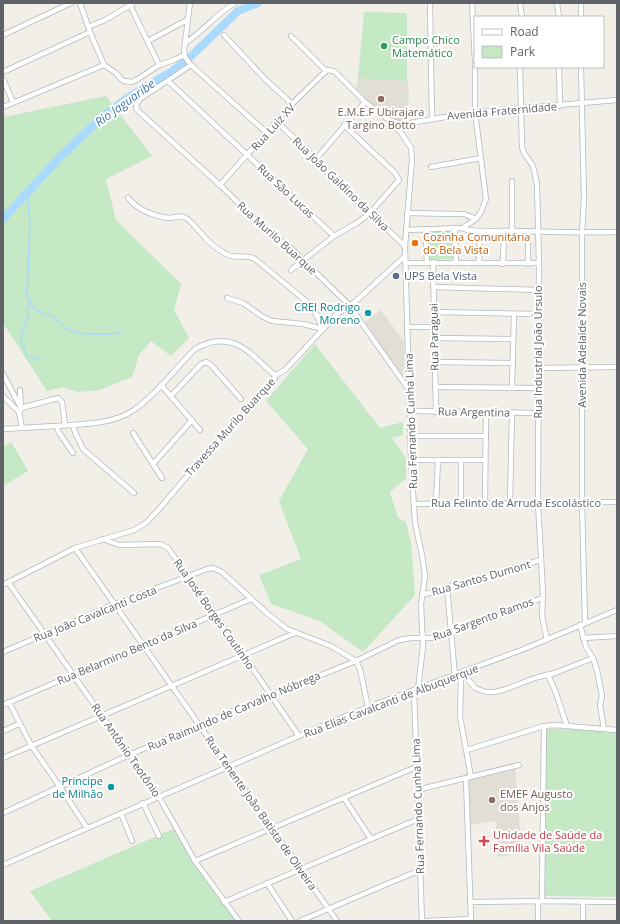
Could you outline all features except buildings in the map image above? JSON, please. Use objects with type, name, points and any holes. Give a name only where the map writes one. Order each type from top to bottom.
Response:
[{"type":"street","points":[[3,35],[71,3]]},
{"type":"street","points":[[80,3],[89,30],[104,65],[116,73],[121,79],[128,82],[138,80],[160,65],[185,56]]},
{"type":"street","points":[[190,3],[187,20],[185,56],[190,64],[267,133]]},
{"type":"street","points":[[185,43],[228,7],[235,3]]},
{"type":"street","points":[[430,3],[432,118]]},
{"type":"street","points":[[472,3],[474,42]]},
{"type":"street","points":[[520,3],[522,16]]},
{"type":"street","points":[[557,3],[558,16]]},
{"type":"street","points":[[581,16],[582,3]]},
{"type":"street","points":[[3,72],[89,30],[131,4],[160,65]]},
{"type":"street","points":[[148,41],[187,20]]},
{"type":"street","points":[[224,35],[265,79],[292,104]]},
{"type":"street","points":[[291,36],[326,70],[334,71],[366,102],[389,120]]},
{"type":"street","points":[[168,81],[190,64]]},
{"type":"street","points":[[3,107],[104,65]]},
{"type":"street","points":[[406,230],[462,228],[476,219],[481,212],[486,199],[475,112],[475,68]]},
{"type":"street","name":"Rua Industrial João Úrsulo","points":[[520,68],[522,147],[524,153],[533,166],[536,177],[539,231],[538,503],[542,616],[547,640]]},
{"type":"street","points":[[559,68],[560,106]]},
{"type":"street","name":"Avenida Adelaide Novais","points":[[581,68],[584,199],[582,233],[582,624],[583,638],[588,651],[593,658],[600,684],[602,696],[600,705],[604,729]]},
{"type":"street","name":"Rua Luiz XV","points":[[220,185],[292,104],[326,70]]},
{"type":"street","points":[[3,79],[13,102]]},
{"type":"street","name":"Rua Murilo Buarque","points":[[168,81],[140,99],[136,105],[137,110],[220,185],[263,227],[293,250],[349,305],[408,390]]},
{"type":"street","name":"Rua São Lucas","points":[[168,81],[334,236]]},
{"type":"street","name":"Avenida Fraternidade","points":[[389,120],[394,123],[404,124],[432,118],[475,112],[617,100]]},
{"type":"street","points":[[316,159],[366,102]]},
{"type":"street","name":"Rua Fernando Cunha Lima","points":[[389,120],[407,141],[412,151],[405,263],[411,460],[415,524],[424,567],[424,584],[422,595],[423,639],[416,690],[416,767],[422,921]]},
{"type":"street","name":"Rua João Galdino da Silva","points":[[277,122],[316,159],[331,176],[405,246]]},
{"type":"street","points":[[291,270],[326,244],[334,236],[357,223],[370,213],[398,182],[399,178],[395,173],[344,126]]},
{"type":"street","points":[[431,167],[481,158]]},
{"type":"street","points":[[512,181],[512,231]]},
{"type":"street","points":[[128,198],[138,208],[156,215],[171,218],[182,216],[192,222],[198,231],[212,245],[227,255],[235,258],[249,256],[255,259],[306,301],[316,314],[323,329]]},
{"type":"street","points":[[407,213],[464,214],[476,219]]},
{"type":"street","points":[[462,228],[480,231],[582,233],[617,232]]},
{"type":"street","name":"Rua Paraguai","points":[[425,229],[433,287],[436,412]]},
{"type":"street","points":[[455,229],[456,263]]},
{"type":"street","points":[[479,263],[480,231]]},
{"type":"street","points":[[503,264],[504,231]]},
{"type":"street","points":[[528,231],[528,264]]},
{"type":"street","name":"Travessa Murilo Buarque","points":[[3,585],[75,548],[134,530],[146,523],[272,382],[276,375],[285,370],[336,314],[356,301],[405,256]]},
{"type":"street","points":[[405,263],[539,263]]},
{"type":"street","points":[[433,287],[539,290]]},
{"type":"street","points":[[226,298],[243,303],[263,317],[272,321],[303,324],[323,329]]},
{"type":"street","points":[[433,312],[538,314]]},
{"type":"street","points":[[512,387],[514,314]]},
{"type":"street","points":[[407,327],[434,328]]},
{"type":"street","points":[[434,338],[514,339]]},
{"type":"street","points":[[3,429],[104,422],[122,417],[144,403],[195,350],[205,343],[226,341],[234,343],[246,350],[276,375]]},
{"type":"street","points":[[171,396],[201,364],[206,362],[211,365],[242,400]]},
{"type":"street","points":[[434,362],[513,363]]},
{"type":"street","points":[[538,368],[617,367]]},
{"type":"street","points":[[3,374],[20,410]]},
{"type":"street","points":[[161,385],[200,430]]},
{"type":"street","points":[[435,387],[538,388]]},
{"type":"street","points":[[20,390],[22,428]]},
{"type":"street","points":[[3,396],[20,410]]},
{"type":"street","points":[[20,410],[58,398],[62,402],[65,425]]},
{"type":"street","name":"Rua Argentina","points":[[410,411],[538,413]]},
{"type":"street","points":[[485,503],[486,412]]},
{"type":"street","points":[[510,504],[512,413]]},
{"type":"street","points":[[153,464],[192,420]]},
{"type":"street","points":[[73,425],[83,449],[134,493]]},
{"type":"street","points":[[57,426],[58,431],[73,453]]},
{"type":"street","points":[[133,432],[162,478]]},
{"type":"street","points":[[410,436],[486,436]]},
{"type":"street","points":[[411,460],[486,460]]},
{"type":"street","points":[[436,504],[438,460]]},
{"type":"street","points":[[461,460],[461,504]]},
{"type":"street","name":"Rua Felinto de Arruda Escolástico","points":[[414,504],[617,502]]},
{"type":"street","name":"Rua José Borges Coutinho","points":[[104,539],[119,545],[163,545],[168,548],[216,614],[299,736]]},
{"type":"street","name":"Rua Tenente João Batista de Oliveira","points":[[75,548],[337,921]]},
{"type":"street","name":"Rua Santos Dumont","points":[[422,595],[541,560]]},
{"type":"street","name":"Rua João Cavalcanti Costa","points":[[3,652],[115,604],[207,569],[218,570],[231,579],[251,599],[282,625],[295,633],[331,646],[356,661]]},
{"type":"street","name":"Rua Antônio Teotônio","points":[[8,582],[159,797],[195,861],[224,902],[240,921]]},
{"type":"street","points":[[447,587],[455,676]]},
{"type":"street","name":"Rua Sargento Ramos","points":[[423,639],[451,633],[542,598]]},
{"type":"street","name":"Rua Belarmino Bento da Silva","points":[[3,705],[251,599]]},
{"type":"street","name":"Rua Elias Cavalcanti de Albuquerque","points":[[3,865],[143,803],[368,707],[455,676],[547,640],[617,610]]},
{"type":"street","points":[[3,758],[295,633]]},
{"type":"street","points":[[583,638],[617,636]]},
{"type":"street","name":"Rua Raimundo de Carvalho Nóbrega","points":[[3,813],[130,755],[271,695],[356,661],[399,640],[411,638],[423,639]]},
{"type":"street","points":[[462,673],[475,688],[486,692],[503,690],[593,658]]},
{"type":"street","points":[[356,661],[360,669],[368,707]]},
{"type":"street","points":[[462,673],[460,710],[471,778]]},
{"type":"street","points":[[548,675],[556,690],[567,726]]},
{"type":"street","points":[[9,702],[31,745],[87,828]]},
{"type":"street","points":[[3,731],[19,724]]},
{"type":"street","points":[[467,750],[544,726],[567,726],[617,730]]},
{"type":"street","points":[[538,921],[540,901],[544,726]]},
{"type":"street","points":[[417,790],[519,765]]},
{"type":"street","points":[[195,861],[416,767]]},
{"type":"street","points":[[425,921],[471,920],[466,779]]},
{"type":"street","points":[[344,798],[370,839]]},
{"type":"street","points":[[143,803],[158,836]]},
{"type":"street","points":[[121,813],[132,841]]},
{"type":"street","points":[[224,902],[418,819]]},
{"type":"street","points":[[300,921],[420,870]]},
{"type":"street","points":[[267,883],[292,921]]},
{"type":"street","points":[[470,902],[617,902]]},
{"type":"street","points":[[583,902],[583,921]]},
{"type":"shaded area","points":[[358,78],[408,81],[409,96],[406,123],[394,123],[355,92]]},
{"type":"shaded area","points":[[381,310],[404,342],[405,374],[401,374],[365,322]]},
{"type":"shaded area","name":"EMEF Augusto dos Anjos","points":[[515,766],[522,853],[497,857],[496,821],[468,825],[466,779]]},
{"type":"green space","name":"Campo Chico Matemático","points":[[364,12],[407,13],[407,81],[358,78]]},
{"type":"green space","points":[[106,96],[152,156],[106,179],[116,220],[181,284],[174,310],[189,338],[171,356],[151,341],[139,355],[132,377],[100,390],[77,392],[63,387],[47,391],[3,323],[3,117]]},
{"type":"green space","points":[[428,231],[453,231],[453,259],[429,260]]},
{"type":"green space","points":[[315,344],[380,428],[403,422],[403,435],[392,438],[406,458],[406,478],[390,492],[398,518],[406,522],[411,543],[415,595],[363,652],[320,621],[271,604],[259,575],[301,559],[279,501],[308,449],[266,401]]},
{"type":"green space","points":[[11,442],[28,471],[3,486],[3,447]]},
{"type":"green space","points":[[546,729],[617,730],[617,897],[542,896]]},
{"type":"green space","points":[[173,829],[214,891],[238,921],[52,921],[30,891]]},
{"type":"waterway","name":"Rio Jaguaribe","points":[[3,219],[60,157],[100,119],[127,98],[171,72],[187,60],[238,11],[258,3]]},
{"type":"waterway","points":[[27,191],[30,225],[27,295],[31,305],[39,312],[53,317],[70,331],[96,334],[122,332]]},
{"type":"waterway","points":[[29,303],[27,310],[28,317],[22,332],[21,341],[27,356],[38,359]]},
{"type":"place","name":"Campo Chico Matemático","points":[[384,46]]},
{"type":"place","name":"E.M.E.F Ubirajara Targino Botto","points":[[381,99]]},
{"type":"place","name":"Cozinha Comunitária do Bela Vista","points":[[415,243]]},
{"type":"place","name":"UPS Bela Vista","points":[[396,276]]},
{"type":"place","name":"CREI Rodrigo Moreno","points":[[368,313]]},
{"type":"place","name":"Príncipe de Milhão","points":[[111,787]]},
{"type":"place","name":"EMEF Augusto dos Anjos","points":[[492,800]]},
{"type":"place","name":"Unidade de Saúde da Família Vila Saúde","points":[[484,841]]}]
